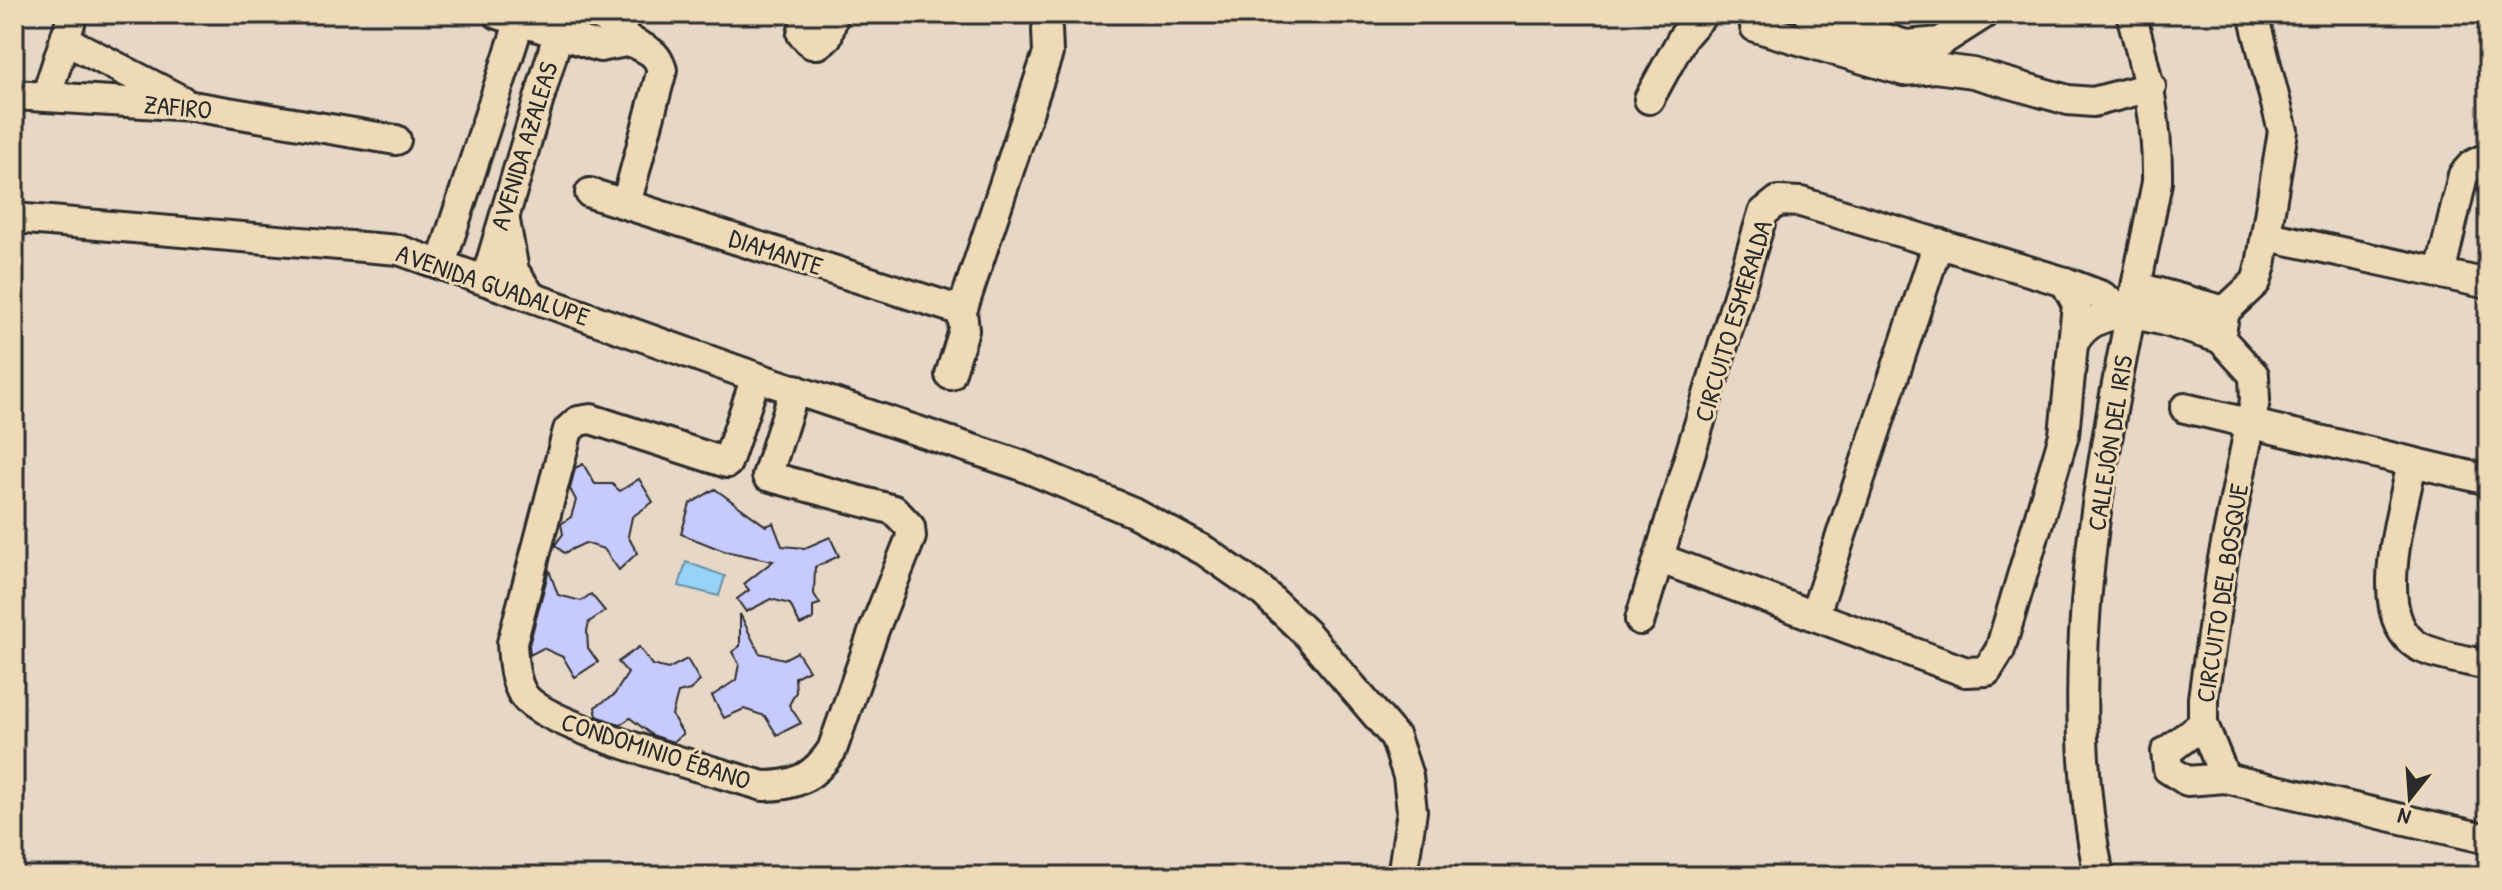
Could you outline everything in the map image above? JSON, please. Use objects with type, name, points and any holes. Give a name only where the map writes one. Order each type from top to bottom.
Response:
[{"type":"street","points":[[596,14],[609,18],[631,41],[652,51],[663,77],[626,204]]},
{"type":"street","points":[[808,14],[802,34],[812,44],[818,44],[827,37],[834,14]]},
{"type":"street","points":[[1649,99],[1683,37],[1703,14]]},
{"type":"street","points":[[1809,14],[1906,45],[1940,42],[1984,14]]},
{"type":"street","name":"CALLEJÓN DEL IRIS","points":[[2099,876],[2092,839],[2083,733],[2086,619],[2098,491],[2157,182],[2158,134],[2151,87],[2131,14]]},
{"type":"street","points":[[2223,325],[2256,282],[2268,236],[2283,131],[2253,14]]},
{"type":"street","points":[[514,16],[561,24],[600,47],[631,41]]},
{"type":"street","name":"AVENIDA AZALEAS","points":[[441,264],[476,154],[514,16]]},
{"type":"street","name":"AVENIDA AZALEAS","points":[[486,279],[503,210],[561,24]]},
{"type":"street","points":[[46,97],[69,27],[192,106]]},
{"type":"street","points":[[1755,27],[1904,71],[1935,68],[1973,73],[2068,100],[2093,102],[2151,87]]},
{"type":"street","points":[[950,375],[964,330],[962,311],[1048,53],[1047,29]]},
{"type":"street","name":"ZAFIRO","points":[[14,95],[192,106],[396,140]]},
{"type":"street","points":[[476,154],[517,167]]},
{"type":"street","points":[[2440,274],[2463,175],[2488,157]]},
{"type":"street","name":"DIAMANTE","points":[[590,193],[962,311]]},
{"type":"street","name":"CIRCUITO ESMERALDA","points":[[1640,620],[1661,559],[1763,213],[1778,201],[1801,202],[2065,282],[2102,296],[2131,315]]},
{"type":"street","points":[[503,210],[514,271],[530,295]]},
{"type":"street","name":"AVENIDA GUADALUPE","points":[[14,218],[399,250],[756,377],[1032,469],[1133,512],[1205,551],[1274,602],[1308,635],[1395,737],[1408,776],[1412,811],[1402,876]]},
{"type":"street","points":[[399,250],[429,241],[453,222]]},
{"type":"street","points":[[2268,236],[2488,284]]},
{"type":"street","points":[[1815,614],[1938,243]]},
{"type":"street","points":[[1661,559],[1966,672],[1987,671],[2000,650],[2064,435],[2077,304],[2075,294],[2065,282]]},
{"type":"street","points":[[2137,287],[2223,325]]},
{"type":"street","points":[[2074,342],[2084,328],[2099,317],[2117,312],[2223,325]]},
{"type":"street","name":"CIRCUITO DEL BOSQUE","points":[[2223,325],[2254,375],[2255,400],[2223,559],[2203,698],[2203,724],[2225,778]]},
{"type":"street","name":"CONDOMINIO ÉBANO","points":[[756,377],[727,463],[591,419],[572,425],[512,643],[514,669],[524,695],[555,720],[763,786],[785,786],[806,780],[821,767],[832,750],[874,630],[908,547],[910,527],[894,510],[767,476],[795,389]]},
{"type":"street","points":[[2185,408],[2488,480]]},
{"type":"street","points":[[2412,462],[2389,594],[2397,622],[2419,647],[2488,665]]},
{"type":"street","points":[[2203,724],[2166,752],[2168,769],[2187,781],[2225,778],[2488,839]]},
{"type":"water","points":[[686,562],[725,576],[719,596],[679,586]]},
{"type":"building","points":[[583,464],[595,484],[612,484],[620,491],[639,479],[653,502],[632,517],[628,536],[637,553],[619,570],[604,549],[585,543],[564,553],[555,545],[563,534],[561,524],[571,517],[576,500],[570,489],[575,468]]},
{"type":"building","points":[[715,489],[766,526],[773,523],[782,546],[805,548],[830,537],[839,556],[815,567],[814,594],[820,604],[813,606],[813,619],[800,625],[790,604],[771,599],[746,612],[737,599],[749,590],[744,584],[773,561],[724,551],[681,534],[690,504]]},
{"type":"building","points":[[549,570],[558,595],[581,601],[591,594],[605,611],[589,622],[587,631],[588,648],[598,662],[575,677],[563,657],[543,648],[530,655],[529,645]]},
{"type":"building","points":[[740,614],[759,653],[784,659],[797,652],[809,670],[795,677],[796,692],[789,705],[801,723],[777,735],[765,716],[744,709],[724,718],[712,696],[736,680],[739,664],[732,652],[740,646]]},
{"type":"building","points":[[639,647],[652,665],[668,669],[687,659],[700,681],[690,690],[678,693],[672,715],[683,734],[673,742],[652,735],[630,718],[620,725],[597,716],[595,707],[614,695],[628,673],[618,662]]}]
